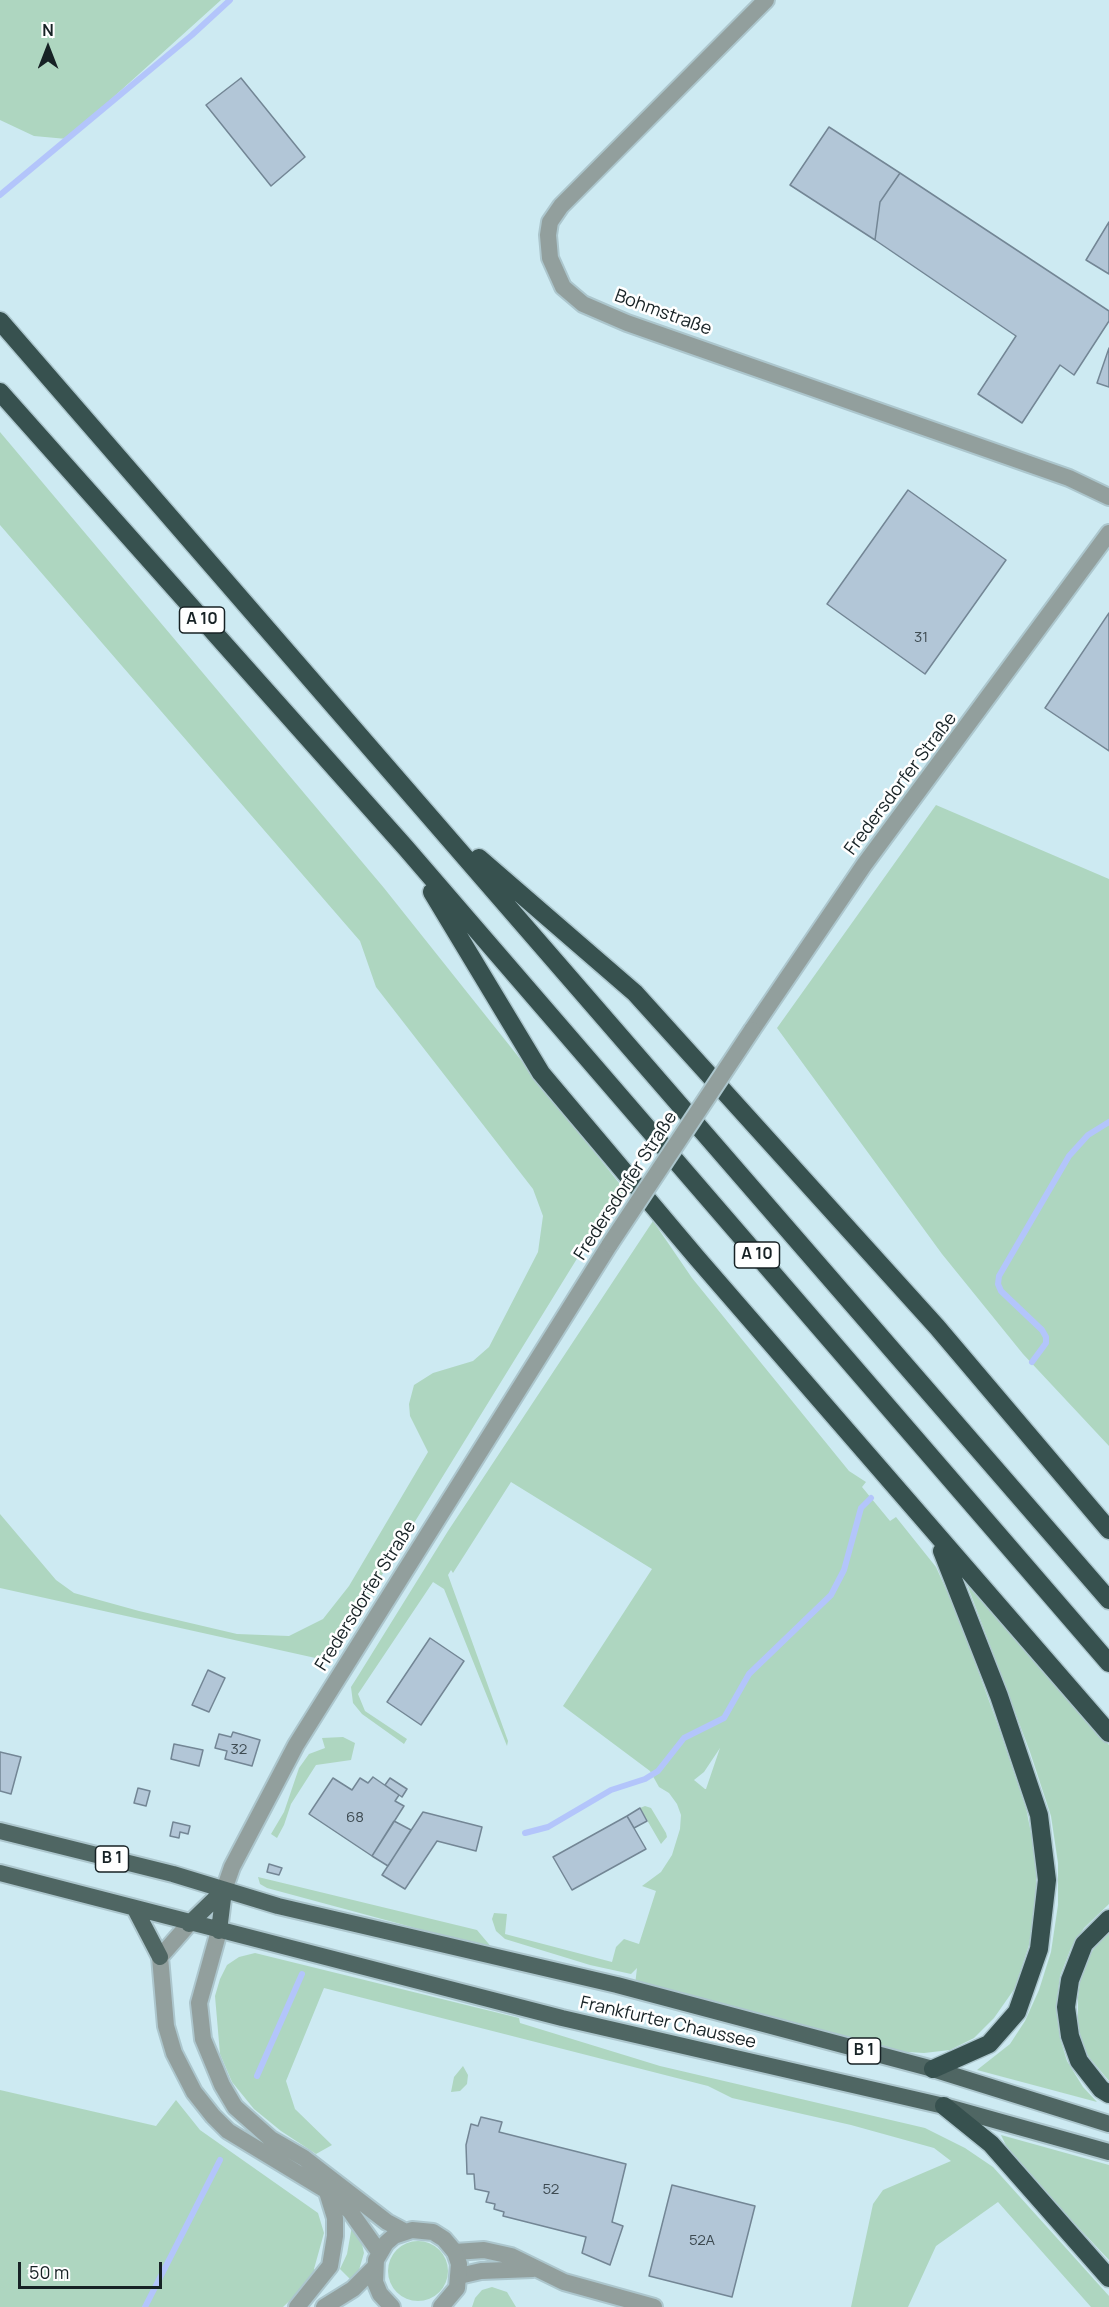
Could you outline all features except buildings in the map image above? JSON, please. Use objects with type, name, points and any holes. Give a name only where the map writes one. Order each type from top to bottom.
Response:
[{"type":"highway","name":"A 10","points":[[0,321],[1109,1600]]},
{"type":"highway","name":"A 10","points":[[0,393],[405,847],[1109,1663]]},
{"type":"highway","points":[[432,818],[635,993],[937,1327],[1109,1530]]},
{"type":"highway","points":[[405,847],[541,1073],[936,1535],[1109,1733]]},
{"type":"highway","points":[[933,2069],[989,2044],[1017,2012],[1039,1949],[1047,1880],[1039,1815],[999,1696],[936,1535]]},
{"type":"highway","points":[[1109,1919],[1084,1944],[1070,1980],[1066,2007],[1070,2036],[1079,2061],[1101,2089],[1109,2094]]},
{"type":"highway","points":[[944,2106],[991,2144],[1109,2278]]},
{"type":"main road","name":"Frankfurter Chaussee","points":[[0,1831],[278,1906],[617,1986],[933,2069],[1109,2124]]},
{"type":"main road","name":"Frankfurter Chaussee","points":[[0,1873],[189,1924],[562,2019],[944,2106],[1109,2152]]},
{"type":"main road","points":[[189,1924],[224,1890]]},
{"type":"main road","points":[[219,1931],[224,1890]]},
{"type":"main road","points":[[135,1909],[160,1957]]},
{"type":"street","name":"Bohmstraße","points":[[766,0],[561,206],[550,222],[548,235],[550,258],[563,287],[583,304],[627,323],[1070,478],[1109,497]]},
{"type":"street","name":"Fredersdorfer Straße","points":[[224,1890],[232,1867],[296,1745],[610,1244],[864,865],[1109,533]]},
{"type":"street","points":[[189,1924],[160,1957],[166,2026],[174,2053],[194,2092],[228,2131],[327,2191],[350,2211],[376,2260],[375,2282],[386,2306]]},
{"type":"street","points":[[219,1931],[199,2003],[203,2039],[222,2085],[235,2107],[271,2139],[303,2158],[387,2222],[404,2231]]},
{"type":"street","points":[[297,2307],[330,2266],[335,2236],[335,2218],[327,2191]]},
{"type":"street","points":[[324,2307],[353,2289],[394,2236],[404,2231],[420,2230],[433,2232],[444,2239],[455,2252],[459,2276],[447,2305]]},
{"type":"street","points":[[455,2252],[484,2250],[511,2256],[564,2282],[654,2307]]},
{"type":"street","points":[[459,2276],[481,2271],[537,2269]]},
{"type":"green space","points":[[0,0],[221,0],[67,139],[34,136],[0,120]]},
{"type":"green space","points":[[0,432],[384,888],[627,1193],[586,1244],[329,1661],[0,1588],[0,1514],[56,1580],[74,1593],[237,1634],[289,1636],[323,1619],[349,1586],[428,1452],[410,1416],[409,1404],[414,1385],[433,1373],[473,1361],[489,1347],[538,1252],[543,1216],[533,1189],[376,987],[360,941],[0,525]]},
{"type":"green space","points":[[936,805],[1109,879],[1109,1446],[1023,1354],[942,1254],[777,1028]]},
{"type":"green space","points":[[653,1221],[692,1278],[849,1471],[866,1482],[862,1487],[890,1521],[896,1517],[936,1567],[959,1618],[1026,1808],[1036,1858],[1036,1902],[1029,1945],[1015,1988],[994,2018],[974,2038],[950,2050],[924,2053],[892,2051],[635,1985],[637,1968],[631,1974],[590,1965],[505,1939],[496,1931],[492,1919],[494,1913],[507,1914],[505,1934],[612,1962],[616,1947],[624,1939],[639,1944],[656,1891],[642,1886],[661,1872],[672,1855],[680,1829],[681,1815],[677,1804],[669,1793],[659,1787],[650,1771],[563,1706],[652,1569],[511,1482],[453,1573],[451,1570],[448,1575],[508,1741],[507,1746],[444,1589],[433,1582],[358,1694],[365,1711],[407,1739],[404,1744],[362,1714],[353,1703],[351,1687],[448,1531]],"holes":[[[720,1748],[706,1789],[694,1780],[704,1772]]]},
{"type":"green space","points":[[965,1579],[1109,1745],[1109,1904],[1084,1928],[1071,1948],[1060,1976],[1056,2008],[1060,2038],[1067,2061],[1083,2087],[1097,2102],[977,2070],[1010,2044],[1025,2021],[1039,1990],[1051,1952],[1058,1905],[1058,1863],[1051,1816],[1030,1752]]},
{"type":"green space","points":[[343,1737],[355,1743],[351,1760],[316,1765],[291,1804],[277,1838],[271,1834],[284,1812],[299,1768],[309,1754],[325,1748],[322,1738]]},
{"type":"green space","points":[[645,1806],[651,1808],[666,1833],[667,1837],[661,1844],[640,1808]]},
{"type":"green space","points":[[258,1877],[477,1930],[493,1949],[267,1888],[260,1884]]},
{"type":"green space","points":[[1109,1931],[1109,2081],[1088,2056],[1078,2034],[1078,1997],[1082,1967],[1101,1938]]},
{"type":"green space","points":[[255,1953],[519,2018],[520,2023],[660,2066],[925,2128],[965,2148],[993,2167],[1109,2296],[1109,2307],[1091,2307],[998,2202],[936,2246],[908,2307],[851,2307],[873,2204],[883,2190],[951,2161],[934,2148],[851,2125],[732,2098],[708,2086],[324,1988],[286,2081],[295,2109],[332,2145],[316,2154],[281,2131],[254,2109],[232,2082],[220,2054],[215,1996],[220,1979],[227,1965],[239,1957]]},
{"type":"green space","points":[[463,2066],[468,2075],[467,2084],[460,2091],[451,2092],[454,2077]]},
{"type":"green space","points":[[0,2090],[156,2126],[176,2100],[200,2130],[318,2213],[324,2233],[314,2269],[318,2274],[283,2307],[0,2307]]},
{"type":"green space","points":[[1001,2135],[1109,2165],[1109,2260],[1011,2156]]},
{"type":"green space","points":[[352,2226],[360,2235],[364,2253],[359,2270],[351,2280],[340,2269],[347,2254]]},
{"type":"green space","points":[[418,2241],[439,2250],[448,2271],[439,2292],[418,2301],[397,2292],[388,2271],[397,2250]]},
{"type":"green space","points":[[492,2287],[507,2292],[516,2307],[472,2307],[475,2298],[482,2290]]},
{"type":"waterway","points":[[0,195],[192,35],[230,0]]},
{"type":"waterway","points":[[1032,1362],[1046,1343],[1046,1337],[1042,1330],[1001,1291],[998,1284],[999,1276],[1069,1156],[1088,1135],[1109,1122]]},
{"type":"waterway","points":[[525,1833],[548,1827],[611,1790],[645,1779],[658,1771],[684,1738],[724,1718],[749,1674],[831,1595],[844,1570],[861,1508],[871,1498]]},
{"type":"waterway","points":[[257,2076],[302,1974]]},
{"type":"waterway","points":[[145,2307],[220,2160]]}]
